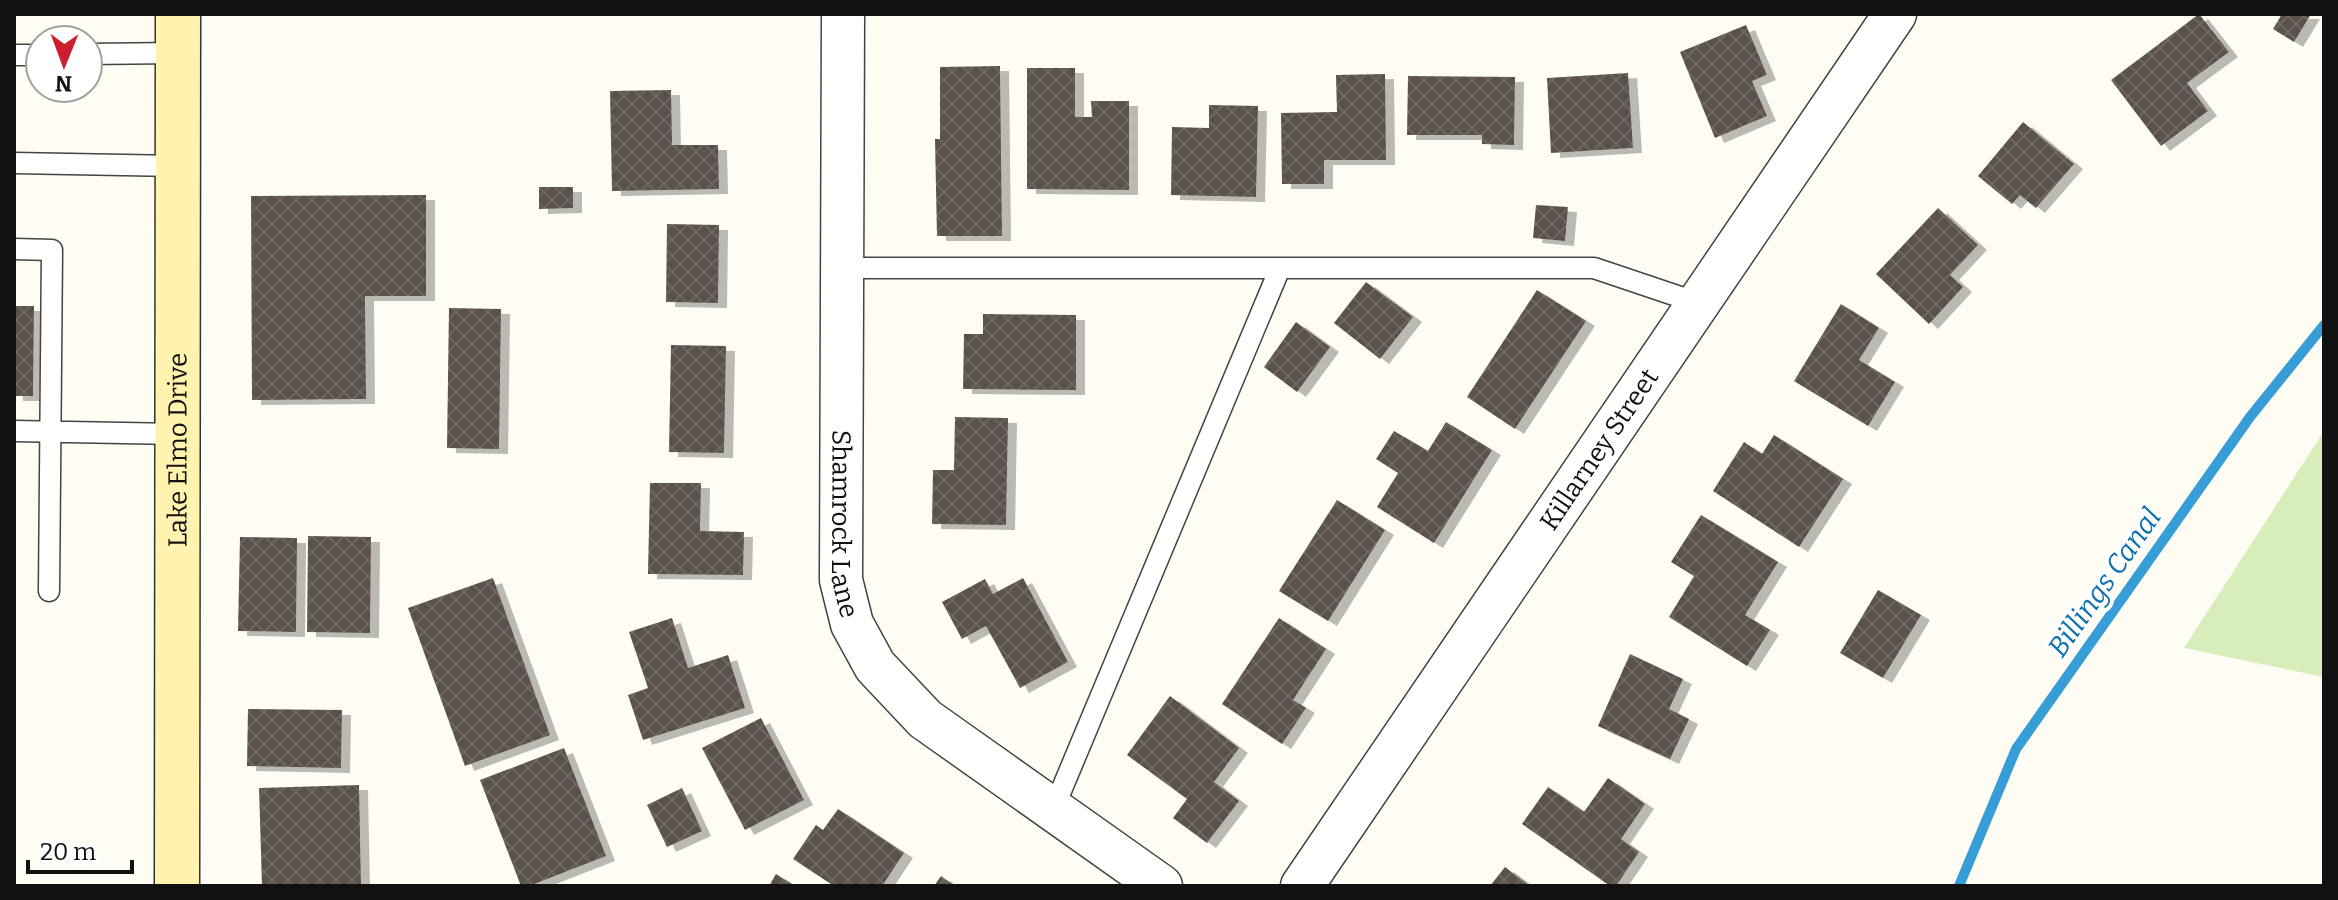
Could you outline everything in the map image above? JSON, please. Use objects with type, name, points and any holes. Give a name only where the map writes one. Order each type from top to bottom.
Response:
[{"type":"main road","name":"Lake Elmo Drive","points":[[177,886],[178,33]]},
{"type":"street","name":"Shamrock Lane","points":[[843,14],[841,580],[852,624],[875,666],[925,719],[1161,886]]},
{"type":"street","name":"Killarney Street","points":[[1302,886],[1895,14]]},
{"type":"lane","points":[[104,50],[178,33]]},
{"type":"lane","points":[[14,163],[178,166]]},
{"type":"lane","points":[[14,249],[52,250],[49,591]]},
{"type":"lane","points":[[842,268],[1594,268],[1698,303]]},
{"type":"lane","points":[[1053,810],[1280,268]]},
{"type":"lane","points":[[14,431],[177,434]]},
{"type":"green space","points":[[2324,431],[2324,677],[2184,648]]},
{"type":"building","points":[[2199,14],[2229,52],[2187,83],[2208,111],[2161,146],[2111,80]]},
{"type":"building","points":[[2282,14],[2311,14],[2294,42],[2273,29]]},
{"type":"building","points":[[1746,25],[1767,75],[1752,81],[1767,116],[1715,138],[1680,52]]},
{"type":"building","points":[[1000,66],[1002,236],[937,236],[935,139],[940,139],[940,67]]},
{"type":"building","points":[[1027,68],[1075,68],[1075,117],[1092,117],[1091,101],[1129,101],[1129,190],[1027,189]]},
{"type":"building","points":[[1628,73],[1633,148],[1551,153],[1547,78]]},
{"type":"building","points":[[1385,74],[1386,160],[1324,160],[1324,184],[1282,184],[1281,113],[1337,112],[1336,75]]},
{"type":"building","points":[[1408,76],[1515,77],[1514,145],[1482,144],[1482,135],[1407,135]]},
{"type":"building","points":[[671,90],[672,145],[718,145],[719,189],[612,191],[610,91]]},
{"type":"building","points":[[1209,105],[1258,106],[1256,197],[1171,195],[1172,127],[1209,128]]},
{"type":"building","points":[[2023,122],[2074,164],[2036,208],[2020,195],[2012,204],[1978,176]]},
{"type":"building","points":[[539,187],[573,187],[573,208],[539,209]]},
{"type":"building","points":[[426,195],[426,296],[365,296],[366,399],[252,400],[251,196]]},
{"type":"building","points":[[1536,205],[1568,207],[1565,241],[1533,238]]},
{"type":"building","points":[[1938,208],[1978,245],[1950,275],[1963,287],[1929,324],[1876,274]]},
{"type":"building","points":[[667,224],[719,225],[718,303],[666,302]]},
{"type":"building","points":[[1366,282],[1413,317],[1380,359],[1334,323]]},
{"type":"building","points":[[1537,290],[1586,321],[1515,429],[1467,397]]},
{"type":"building","points":[[1841,304],[1879,328],[1859,360],[1895,382],[1868,426],[1794,381]]},
{"type":"building","points":[[14,306],[34,306],[33,396],[14,396]]},
{"type":"building","points":[[449,308],[501,309],[499,449],[447,448]]},
{"type":"building","points":[[983,314],[1076,315],[1076,390],[963,389],[964,334],[983,334]]},
{"type":"building","points":[[1296,322],[1330,347],[1297,392],[1264,367]]},
{"type":"building","points":[[671,345],[726,346],[724,453],[669,452]]},
{"type":"building","points":[[955,417],[1008,418],[1006,525],[932,524],[933,470],[954,470]]},
{"type":"building","points":[[1446,422],[1492,450],[1434,543],[1377,507],[1398,473],[1376,459],[1394,431],[1428,451]]},
{"type":"building","points":[[1774,435],[1843,479],[1799,547],[1713,491],[1744,442],[1762,454]]},
{"type":"building","points":[[650,483],[701,483],[700,531],[744,532],[743,575],[648,574]]},
{"type":"building","points":[[1337,500],[1385,530],[1328,621],[1279,591]]},
{"type":"building","points":[[1701,515],[1778,562],[1745,615],[1770,630],[1747,666],[1669,617],[1694,576],[1671,562]]},
{"type":"building","points":[[308,536],[371,537],[370,633],[307,632]]},
{"type":"building","points":[[240,537],[297,538],[296,632],[238,631]]},
{"type":"building","points":[[493,578],[550,735],[465,766],[408,608]]},
{"type":"building","points":[[1023,578],[1068,662],[1020,688],[986,626],[962,639],[942,602],[985,579],[993,594]]},
{"type":"building","points":[[1878,590],[1921,615],[1883,678],[1840,653]]},
{"type":"building","points":[[672,618],[688,668],[728,655],[745,708],[643,740],[628,695],[648,688],[629,632]]},
{"type":"building","points":[[1279,618],[1326,649],[1293,700],[1306,708],[1282,744],[1222,704]]},
{"type":"building","points":[[1630,654],[1683,679],[1669,709],[1689,719],[1670,759],[1598,726]]},
{"type":"building","points":[[1170,696],[1239,748],[1214,782],[1239,801],[1207,843],[1173,818],[1187,799],[1127,755]]},
{"type":"building","points":[[248,709],[342,710],[341,768],[247,766]]},
{"type":"building","points":[[761,718],[804,800],[745,830],[702,748]]},
{"type":"building","points":[[564,748],[606,856],[529,886],[521,886],[480,780]]},
{"type":"building","points":[[1608,778],[1645,804],[1621,839],[1639,852],[1616,886],[1610,886],[1522,824],[1548,787],[1584,812]]},
{"type":"building","points":[[359,785],[361,886],[262,886],[259,788]]},
{"type":"building","points":[[682,788],[702,831],[667,847],[647,805]]},
{"type":"building","points":[[838,809],[904,853],[882,886],[834,886],[793,859],[816,825],[823,830]]},
{"type":"building","points":[[1505,867],[1530,886],[1490,886]]},
{"type":"building","points":[[776,874],[795,886],[769,886]]},
{"type":"building","points":[[941,876],[955,886],[934,886]]},
{"type":"waterway","name":"Billings Canal","points":[[1959,886],[2016,749],[2250,417],[2324,325]]}]
